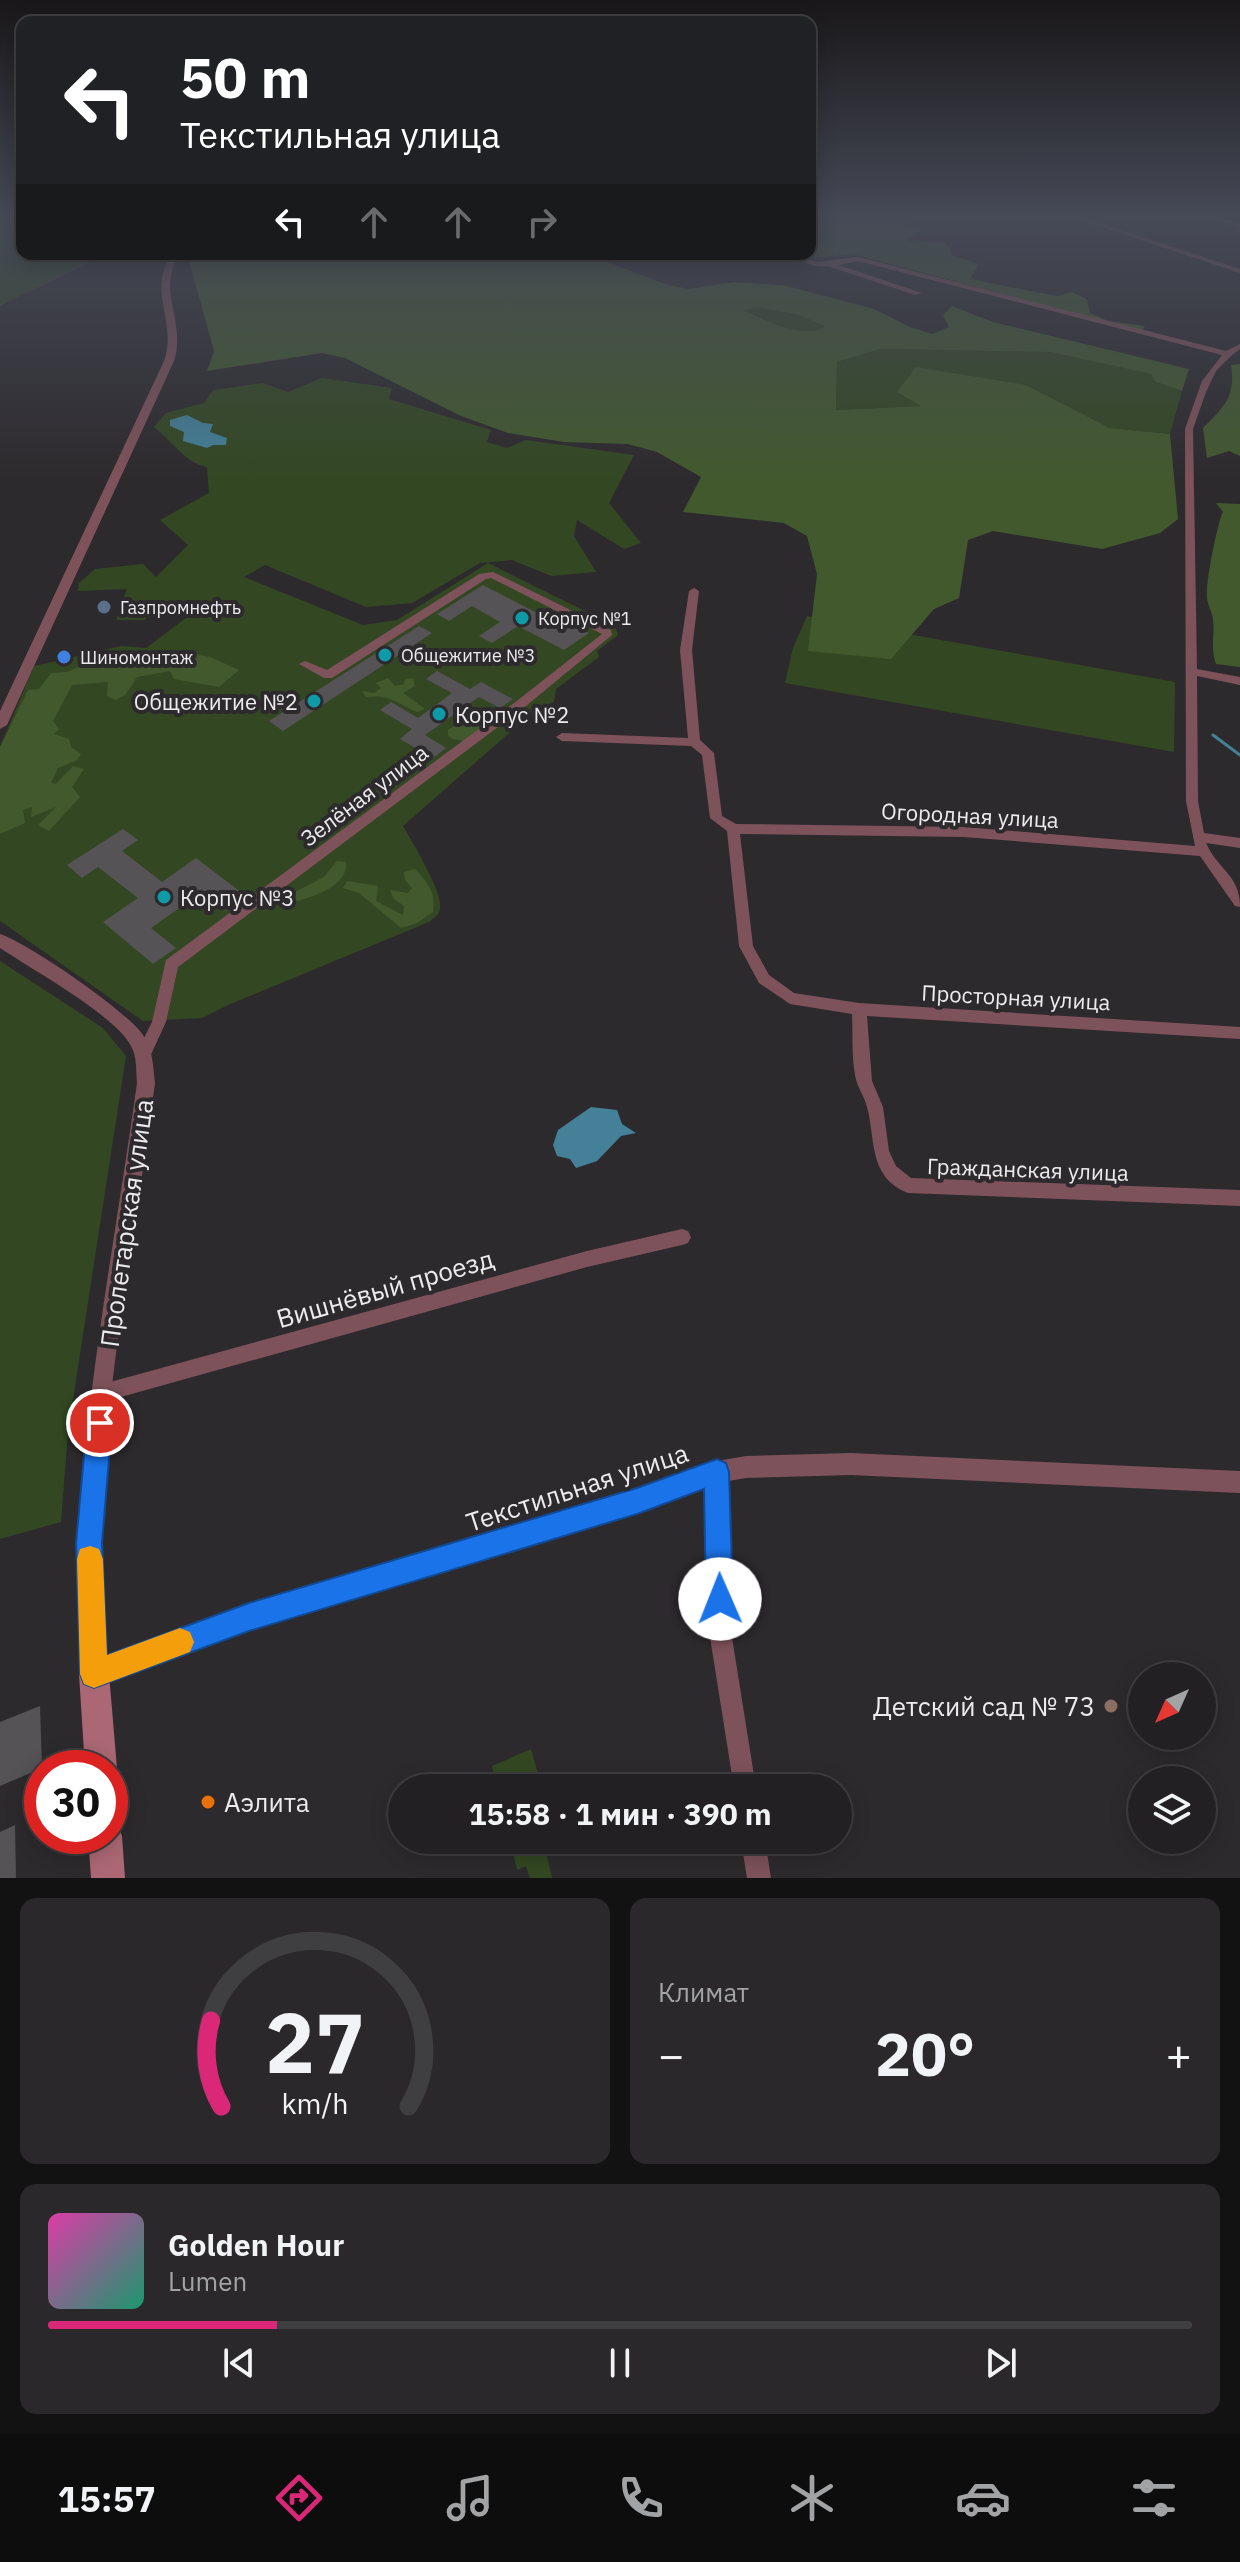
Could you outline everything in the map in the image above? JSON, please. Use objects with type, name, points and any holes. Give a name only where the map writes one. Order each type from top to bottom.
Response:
[{"type":"main road","name":"Пролетарская улица","points":[[94,1674],[100,1750]]},
{"type":"main road","points":[[106,1854],[108,1878]]},
{"type":"street","points":[[0,725],[166,369],[174,338],[167,306]]},
{"type":"street","points":[[1035,306],[1225,353]]},
{"type":"street","points":[[1240,346],[1225,353],[1208,374],[1189,429],[1192,801],[1198,837],[1204,852],[1240,902]]},
{"type":"street","name":"Зелёная улица","points":[[143,1056],[159,1022],[171,964],[522,703],[607,632],[493,575],[483,576],[328,675],[305,664]]},
{"type":"street","points":[[694,591],[686,650],[694,742]]},
{"type":"street","points":[[1192,672],[1240,681]]},
{"type":"street","points":[[562,737],[694,742],[708,753],[716,818],[733,829]]},
{"type":"street","name":"Огородная улица","points":[[733,829],[964,832],[1204,852]]},
{"type":"street","name":"Просторная улица","points":[[733,829],[746,946],[764,979],[790,998],[859,1009],[1240,1033]]},
{"type":"street","points":[[1198,837],[1240,843]]},
{"type":"street","points":[[0,940],[115,1017],[138,1042],[143,1056]]},
{"type":"street","name":"Гражданская улица","points":[[859,1009],[864,1081],[875,1107],[881,1151],[890,1171],[908,1185],[1240,1198]]},
{"type":"street","name":"Пролетарская улица","points":[[94,1674],[89,1543],[103,1393],[144,1097],[143,1056]]},
{"type":"street","name":"Вишнёвый проезд","points":[[103,1393],[587,1259],[682,1237]]},
{"type":"street","name":"Текстильная улица","points":[[94,1674],[249,1617],[637,1501],[717,1472],[746,1467],[851,1464],[1240,1482]]},
{"type":"street","points":[[717,1472],[720,1631],[743,1774]]},
{"type":"street","points":[[755,1854],[759,1878]]},
{"type":"green space","points":[[201,306],[861,306],[932,334],[949,327],[943,315],[952,306],[993,322],[1189,369],[1182,391],[1156,382],[1151,374],[1050,352],[880,349],[837,362],[836,410],[921,406],[897,392],[916,367],[1026,385],[1110,428],[1170,434],[1178,519],[1160,533],[1102,549],[993,531],[968,540],[959,598],[934,609],[891,659],[808,651],[817,574],[807,536],[784,523],[683,512],[701,477],[657,452],[628,444],[564,442],[508,433],[461,416],[345,358],[322,353],[207,371],[214,351]],"holes":[[[761,308],[799,315],[825,326],[817,330],[796,330],[743,310]]]},
{"type":"green space","points":[[1047,306],[1088,306],[1090,313],[1108,321],[1145,326],[1142,331]]},
{"type":"green space","points":[[761,308],[799,315],[825,325],[816,330],[795,330],[741,309]]},
{"type":"green space","points":[[880,349],[1050,352],[1152,374],[1156,382],[1182,391],[1170,434],[1110,428],[1026,385],[923,406],[836,410],[837,362]]},
{"type":"green space","points":[[1240,364],[1240,456],[1229,451],[1207,458],[1203,428],[1227,400],[1232,385],[1231,365]]},
{"type":"green space","points":[[322,378],[392,388],[389,399],[491,430],[487,442],[507,448],[526,440],[634,455],[609,503],[641,543],[624,549],[577,520],[574,536],[596,572],[551,576],[512,560],[480,563],[412,603],[366,607],[265,565],[244,577],[363,625],[397,620],[488,563],[615,626],[618,635],[597,651],[599,657],[556,689],[554,702],[525,719],[403,826],[437,891],[440,908],[433,919],[202,1018],[143,1021],[0,921],[0,747],[34,666],[121,646],[146,648],[195,611],[159,602],[145,620],[116,620],[127,589],[78,591],[79,583],[95,569],[143,564],[156,577],[188,545],[160,520],[209,493],[207,467],[185,456],[154,427],[166,413],[204,403],[213,390],[263,383],[288,392]]},
{"type":"green space","points":[[1216,503],[1240,504],[1240,667],[1216,664],[1213,653],[1213,618],[1207,590],[1212,553],[1223,512]]},
{"type":"green space","points":[[807,616],[1175,682],[1174,752],[785,683],[793,648]]},
{"type":"green space","points":[[177,651],[210,657],[239,670],[219,687],[174,679],[170,671],[137,677],[125,695],[116,700],[107,696],[108,682],[72,685],[53,721],[59,729],[54,734],[69,739],[71,747],[81,754],[77,760],[58,768],[51,783],[56,784],[73,766],[84,769],[72,787],[80,797],[49,831],[38,825],[56,807],[31,817],[32,807],[23,810],[25,823],[0,834],[0,747],[28,690],[39,689],[51,673],[67,672],[104,656]]},
{"type":"green space","points":[[388,678],[395,686],[413,678],[415,686],[403,693],[425,709],[417,712],[387,698],[366,697],[362,691],[374,693],[381,688],[376,683]]},
{"type":"green space","points":[[483,709],[494,714],[495,719],[465,741],[452,739],[448,735],[448,730],[476,710]]},
{"type":"green space","points":[[337,861],[346,862],[345,871],[335,885],[290,903],[289,895],[324,877]]},
{"type":"green space","points":[[415,869],[430,888],[433,912],[417,923],[401,928],[359,893],[343,888],[347,881],[378,886],[376,901],[403,915],[404,906],[393,898],[390,890],[408,893],[412,888],[405,880],[404,872]]},
{"type":"green space","points":[[0,961],[103,1028],[126,1056],[68,1432],[61,1522],[0,1539]]},
{"type":"green space","points":[[531,1749],[538,1774],[494,1774],[492,1766]]},
{"type":"green space","points":[[513,1854],[551,1854],[547,1856],[552,1878],[530,1878],[526,1866],[517,1870]]},
{"type":"water","points":[[187,415],[213,424],[210,432],[227,438],[226,445],[207,448],[183,441],[184,432],[170,426],[170,420]]},
{"type":"water","points":[[591,1107],[617,1110],[622,1124],[636,1133],[621,1136],[597,1161],[576,1168],[570,1159],[557,1156],[553,1145],[558,1130]]},
{"type":"building","name":"Корпус №1","points":[[483,585],[549,619],[554,615],[589,633],[564,650],[518,626],[492,643],[479,636],[500,622],[472,606],[449,621],[437,614]]},
{"type":"building","points":[[419,626],[432,633],[283,731],[269,721]]},
{"type":"building","name":"Корпус №2","points":[[437,671],[470,689],[481,682],[513,699],[500,708],[479,697],[425,735],[446,748],[433,758],[400,739],[412,729],[380,710],[391,702],[418,718],[452,693],[426,679]]},
{"type":"building","name":"Корпус №3","points":[[123,829],[138,840],[122,851],[162,882],[196,858],[246,896],[226,911],[202,892],[151,928],[176,948],[153,964],[103,922],[138,898],[98,867],[82,878],[67,865]]},
{"type":"building","points":[[40,1706],[41,1750],[24,1750],[24,1776],[0,1786],[0,1722]]},
{"type":"building","points":[[15,1825],[16,1878],[0,1878],[0,1832]]},
{"type":"waterway","points":[[1213,735],[1240,755]]},
{"type":"slow traffic","points":[[90,1559],[94,1674],[180,1642]]},
{"type":"place","name":"Газпромнефть","points":[[104,607]]},
{"type":"place","name":"Корпус №1","points":[[522,618]]},
{"type":"place","name":"Общежитие №3","points":[[385,655]]},
{"type":"place","name":"Шиномонтаж","points":[[64,657]]},
{"type":"place","name":"Общежитие №2","points":[[314,701]]},
{"type":"place","name":"Корпус №2","points":[[439,714]]},
{"type":"place","name":"Корпус №3","points":[[164,897]]},
{"type":"place","name":"Детский сад № 73","points":[[1111,1706]]},
{"type":"place","name":"Аэлита","points":[[208,1802]]},
{"type":"route","points":[[100,1423],[89,1543],[94,1674],[249,1617],[637,1501],[717,1472],[720,1599]]}]
